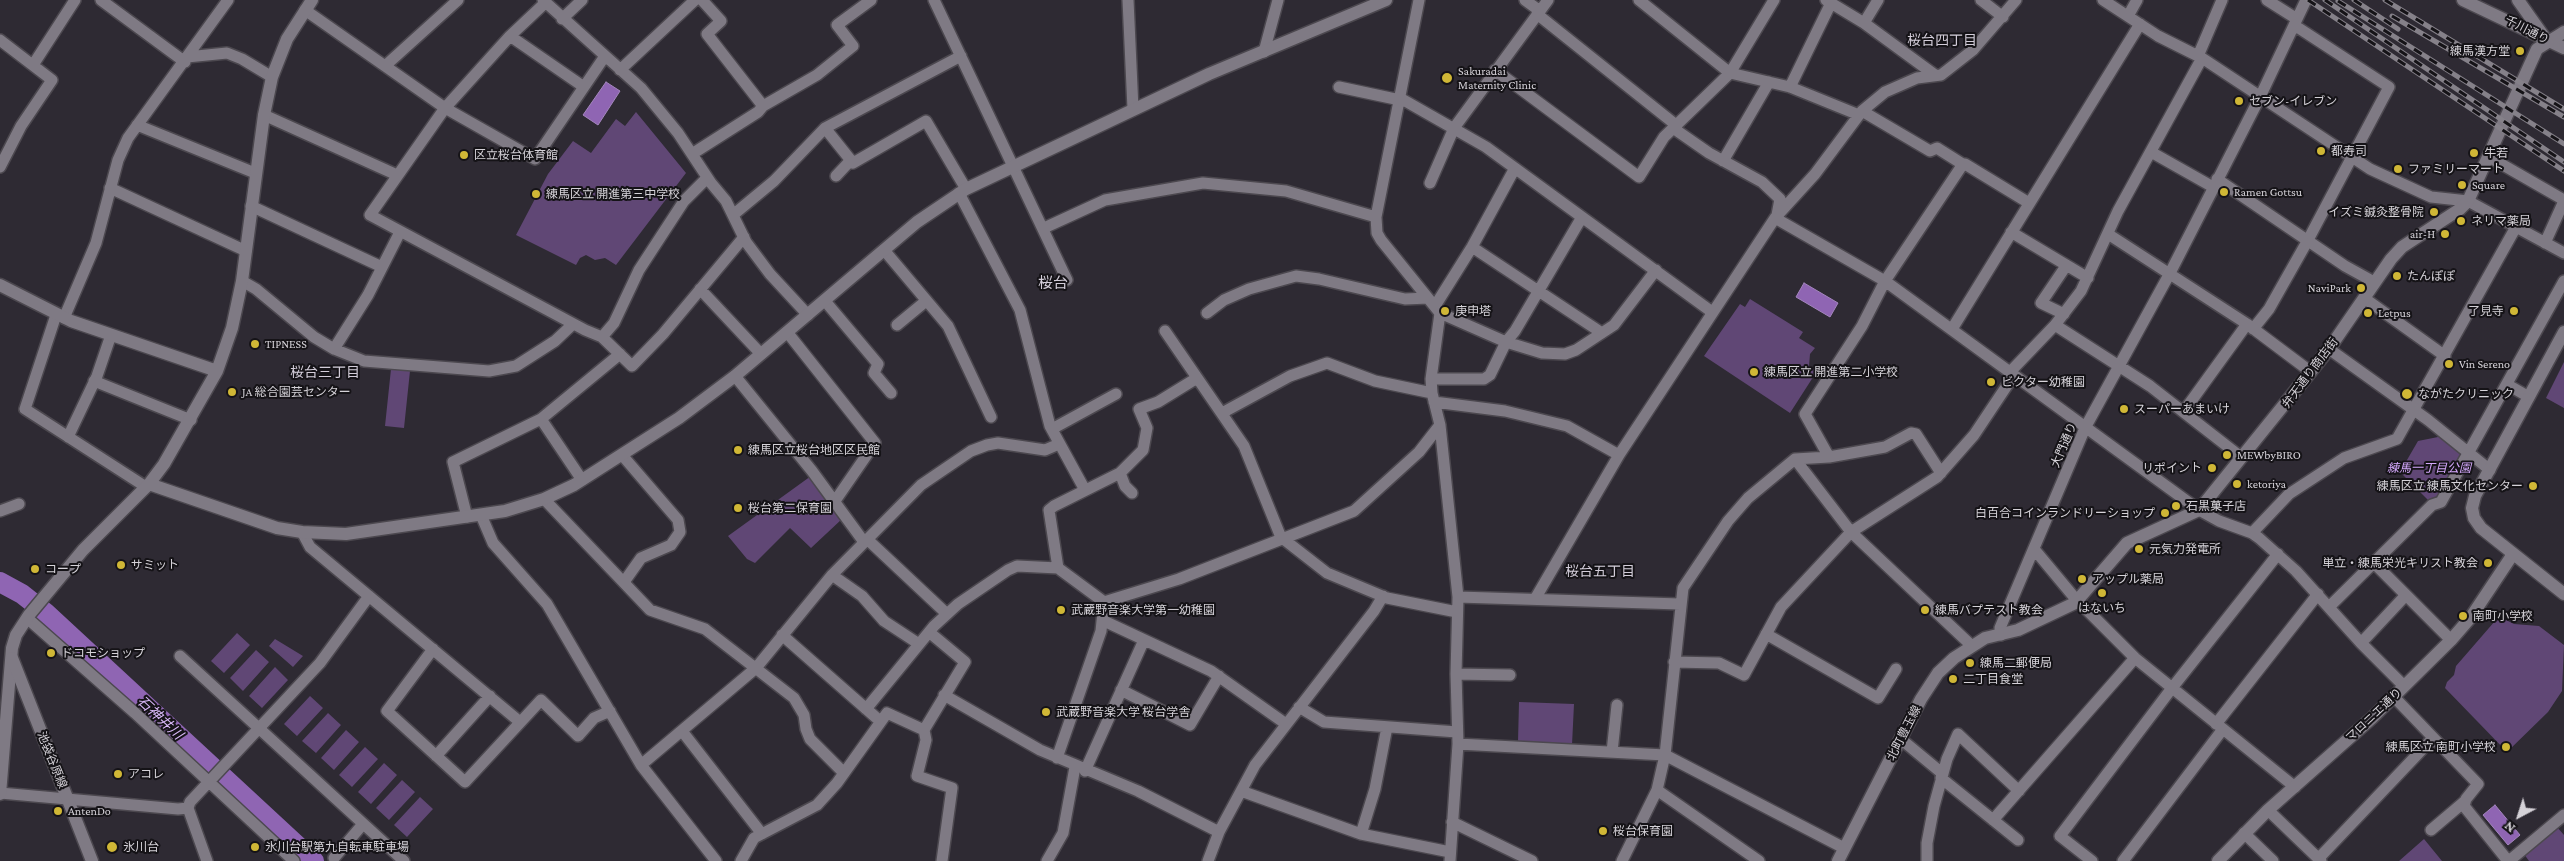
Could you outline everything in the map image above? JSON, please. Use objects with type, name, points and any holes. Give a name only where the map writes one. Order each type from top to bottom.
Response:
[{"type":"street","points":[[33,65],[75,0]]},
{"type":"street","points":[[101,0],[186,60],[227,52],[242,58],[272,76]]},
{"type":"street","points":[[228,0],[137,125],[118,160],[96,243],[20,406],[148,486],[277,528],[302,532],[346,534],[506,511],[544,499],[582,480],[679,418],[735,376],[924,217],[963,191],[1133,109],[1386,0]]},
{"type":"street","points":[[386,66],[458,0]]},
{"type":"street","points":[[562,19],[582,0]]},
{"type":"street","points":[[620,70],[695,0]]},
{"type":"street","points":[[702,0],[721,21],[707,34],[763,106]]},
{"type":"street","points":[[692,154],[758,112],[763,106],[817,76],[853,46],[837,25],[871,0]]},
{"type":"street","points":[[934,0],[1044,228],[1067,280]]},
{"type":"street","points":[[1128,0],[1133,109]]},
{"type":"street","points":[[1264,52],[1278,0]]},
{"type":"street","points":[[1419,0],[1376,217],[1377,233],[1381,240],[1434,306]]},
{"type":"street","points":[[1525,0],[1538,13],[1675,126],[1723,161],[1762,182],[1780,199],[1776,216]]},
{"type":"street","points":[[1430,183],[1454,128],[1548,0]]},
{"type":"street","points":[[1639,0],[1730,73],[1790,87],[1861,113],[1930,151],[1937,148],[2029,203]]},
{"type":"street","points":[[1495,70],[1639,177],[1675,126],[1730,73],[1774,0]]},
{"type":"street","points":[[1864,23],[1878,0]]},
{"type":"street","points":[[1981,0],[2003,17]]},
{"type":"street","points":[[1536,599],[1619,454],[1776,216],[1815,174],[1861,113],[1885,92],[1917,78],[1941,75],[1973,50],[2016,0]]},
{"type":"street","points":[[2103,0],[2140,24],[2200,57],[2352,157],[2392,181],[2432,197],[2468,201],[2564,253]]},
{"type":"street","points":[[2128,16],[2137,0]]},
{"type":"street","points":[[1674,662],[1719,663],[1744,675],[1781,607],[1852,532],[1941,473],[1974,435],[2012,374],[2064,314],[2088,278],[2108,234],[2200,57],[2222,0]]},
{"type":"street","points":[[2184,412],[2250,326],[2269,309],[2389,87],[2295,22],[2267,0]]},
{"type":"street","name":"大門通り","points":[[2001,635],[2000,628],[2085,428],[2170,273],[2260,97],[2306,0]]},
{"type":"street","name":"千川通り","points":[[2463,0],[2564,48]]},
{"type":"street","points":[[2518,0],[2547,41],[2564,32]]},
{"type":"street","points":[[1790,87],[1829,1],[1864,23],[1935,75]]},
{"type":"street","points":[[744,237],[632,366],[602,337],[572,324],[370,215],[445,108],[510,36],[544,2],[641,88],[678,133],[707,178],[726,202],[744,237],[770,274],[808,315]]},
{"type":"street","points":[[369,596],[320,663],[227,762],[188,808],[178,810],[0,794],[12,658],[16,635],[28,617],[83,550],[148,486],[191,420],[217,371],[232,328],[242,281],[255,173],[272,76],[288,39],[308,5],[386,66],[445,108],[535,159],[605,56]]},
{"type":"street","points":[[1952,329],[2140,24]]},
{"type":"street","points":[[510,36],[584,87]]},
{"type":"street","points":[[0,40],[52,80],[21,126],[0,167]]},
{"type":"street","name":"弁天通り商店街","points":[[2001,635],[2038,622],[2078,601],[2127,543],[2198,510],[2329,349],[2374,282],[2402,247],[2460,209],[2468,201],[2538,49],[2547,41]]},
{"type":"street","points":[[733,215],[774,181],[825,128],[960,56]]},
{"type":"street","points":[[1723,161],[1769,82]]},
{"type":"street","points":[[1340,87],[1400,99],[1454,128],[1515,168],[1712,312]]},
{"type":"street","points":[[264,115],[397,175]]},
{"type":"street","points":[[825,128],[853,163],[926,121],[963,191],[1020,310],[1052,429],[1086,490]]},
{"type":"street","points":[[137,125],[255,173]]},
{"type":"street","points":[[2151,152],[2215,183],[2308,240],[2345,266],[2374,282]]},
{"type":"street","points":[[2489,157],[2564,200],[2545,243]]},
{"type":"street","points":[[836,176],[851,160]]},
{"type":"street","points":[[1829,457],[1805,414],[1862,326],[1885,281],[1964,165]]},
{"type":"street","points":[[1241,791],[1361,834],[1450,857],[1458,744],[1456,674],[1458,597],[1440,425],[1433,398],[1431,379],[1434,306],[1472,247],[1515,168]]},
{"type":"street","points":[[602,337],[614,323],[639,270],[669,224],[684,202],[707,178]]},
{"type":"street","points":[[1044,228],[1105,200],[1203,183],[1286,191],[1376,217]]},
{"type":"street","points":[[110,188],[246,251]]},
{"type":"street","points":[[251,206],[382,267]]},
{"type":"street","points":[[1776,216],[1885,281],[2198,510],[2218,521],[2252,533],[2278,554],[2318,594],[2329,608],[2404,686]]},
{"type":"street","points":[[1431,379],[1484,379],[1490,375],[1506,342],[1515,331],[1582,217]]},
{"type":"street","points":[[2252,533],[2289,494],[2344,458],[2397,439],[2516,227]]},
{"type":"street","points":[[334,349],[368,295],[400,232]]},
{"type":"street","points":[[2011,232],[2088,278]]},
{"type":"street","points":[[2108,234],[2250,326],[2311,372]]},
{"type":"street","points":[[1472,247],[1602,333]]},
{"type":"street","points":[[884,250],[948,326],[991,417]]},
{"type":"street","points":[[2064,314],[2041,302],[2066,266]]},
{"type":"street","points":[[1206,313],[1224,300],[1249,289],[1296,276],[1319,278],[1434,306],[1506,342],[1542,353],[1565,354],[1576,350],[1602,333],[1620,318],[1656,270]]},
{"type":"street","points":[[242,281],[248,283],[314,337],[334,349],[364,361],[489,371],[516,366],[556,341],[572,324]]},
{"type":"street","points":[[2329,608],[2432,505],[2441,502],[2508,385],[2564,281]]},
{"type":"street","points":[[0,285],[60,317],[217,371]]},
{"type":"street","points":[[700,289],[761,354]]},
{"type":"street","points":[[2364,298],[2445,356]]},
{"type":"street","points":[[825,301],[878,364],[874,373],[890,392]]},
{"type":"street","points":[[897,325],[926,301]]},
{"type":"street","points":[[2055,325],[2119,366],[2184,412],[2241,457]]},
{"type":"street","points":[[1166,331],[1244,446],[1283,538],[1319,569],[1383,596],[1457,612]]},
{"type":"street","points":[[788,332],[875,443],[835,500]]},
{"type":"street","points":[[2564,332],[2474,499],[2472,512],[2481,528],[2564,594]]},
{"type":"street","points":[[71,439],[111,335]]},
{"type":"street","points":[[2329,349],[2413,410],[2490,470]]},
{"type":"street","points":[[467,517],[453,462],[541,419],[620,354]]},
{"type":"street","points":[[1222,413],[1290,376],[1327,363],[1375,381],[1433,398],[1505,411],[1567,426],[1619,454]]},
{"type":"street","points":[[735,376],[866,540],[947,614]]},
{"type":"street","points":[[1058,568],[1049,510],[1120,473],[1143,450],[1148,428],[1139,409],[1158,402],[1197,378]]},
{"type":"street","points":[[94,381],[191,420]]},
{"type":"street","points":[[2508,385],[2529,397]]},
{"type":"street","points":[[1052,429],[1116,394]]},
{"type":"street","points":[[541,419],[582,480]]},
{"type":"street","points":[[1104,602],[1179,579],[1354,511],[1419,452],[1440,425]]},
{"type":"street","points":[[1622,861],[1657,790],[1664,755],[1683,588],[1728,520],[1748,498],[1795,459],[1829,457],[1885,447],[1911,433],[1916,434],[1941,473]]},
{"type":"street","points":[[641,765],[756,668],[832,575],[921,485],[972,451],[998,443],[1045,450],[1059,444]]},
{"type":"street","points":[[622,454],[678,520],[680,532],[671,545],[641,558],[624,582]]},
{"type":"street","points":[[1795,459],[1852,532],[1972,646]]},
{"type":"street","points":[[1120,473],[1125,486],[1132,493]]},
{"type":"street","points":[[544,499],[650,610],[705,629],[794,698],[804,715],[810,739],[844,773]]},
{"type":"street","points":[[0,511],[20,504]]},
{"type":"street","points":[[481,515],[493,543],[547,604],[641,765],[716,861]]},
{"type":"street","points":[[302,532],[310,546],[520,722]]},
{"type":"street","points":[[2034,549],[2078,601],[2135,658],[2295,787]]},
{"type":"street","points":[[2092,861],[2060,836],[2172,688],[2278,554]]},
{"type":"street","name":"マロニエ通り","points":[[2218,861],[2268,810],[2394,697],[2451,640],[2471,617],[2513,554]]},
{"type":"street","points":[[2374,563],[2451,640]]},
{"type":"street","points":[[866,709],[929,632],[947,614],[986,584],[1017,566],[1058,568],[1104,602]]},
{"type":"street","points":[[832,575],[862,596],[884,621],[919,644]]},
{"type":"street","points":[[2123,861],[2219,726],[2318,594]]},
{"type":"street","points":[[2361,642],[2406,595]]},
{"type":"street","points":[[1208,861],[1219,832],[1255,765],[1374,611],[1383,596]]},
{"type":"street","points":[[1458,597],[1680,604]]},
{"type":"street","points":[[1056,758],[1104,621],[1104,602]]},
{"type":"street","points":[[28,617],[135,713],[294,861]]},
{"type":"street","points":[[1104,621],[1184,657],[1219,676],[1286,724]]},
{"type":"street","points":[[929,632],[965,662],[924,730],[926,740],[917,776],[952,788],[942,861]]},
{"type":"street","points":[[1766,634],[1878,698],[1896,669]]},
{"type":"street","points":[[782,635],[880,721]]},
{"type":"street","name":"北町豊玉線","points":[[1838,861],[1902,740],[1921,699],[1938,673],[1954,658],[1985,638],[2001,635]]},
{"type":"street","points":[[1046,861],[1063,833],[1080,769],[1121,690],[1144,640]]},
{"type":"street","points":[[433,649],[387,711],[465,782],[541,700],[578,736],[594,718],[610,711]]},
{"type":"street","points":[[180,656],[404,861]]},
{"type":"street","name":"池袋谷原線","points":[[12,658],[92,861]]},
{"type":"street","points":[[1993,820],[2135,658]]},
{"type":"street","points":[[1456,674],[1510,675]]},
{"type":"street","points":[[1121,690],[1190,725],[1219,676]]},
{"type":"street","points":[[944,695],[1056,758],[1138,791],[1219,832]]},
{"type":"street","points":[[436,756],[490,696]]},
{"type":"street","points":[[2394,697],[2478,784],[2464,802],[2431,830]]},
{"type":"street","points":[[1612,752],[1617,705]]},
{"type":"street","points":[[1299,708],[1324,722],[1457,732]]},
{"type":"street","points":[[741,861],[754,838],[817,805],[844,773],[887,713],[924,730]]},
{"type":"street","points":[[1361,834],[1374,789],[1387,727]]},
{"type":"street","points":[[682,731],[762,834]]},
{"type":"street","points":[[1927,861],[1927,843],[1942,776],[1958,734],[2019,791]]},
{"type":"street","points":[[2268,810],[2320,860],[2433,738]]},
{"type":"street","points":[[1902,740],[2018,840]]},
{"type":"street","points":[[1458,744],[1664,755],[1844,848]]},
{"type":"street","points":[[1657,790],[1760,861]]},
{"type":"street","points":[[2464,802],[2465,808],[2508,861],[2564,815]]},
{"type":"street","points":[[188,808],[207,861]]},
{"type":"street","points":[[1452,822],[1532,861]]},
{"type":"street","points":[[334,858],[363,824]]},
{"type":"street","points":[[2244,833],[2273,861]]},
{"type":"green space","points":[[636,112],[686,173],[616,265],[605,258],[595,260],[586,255],[580,258],[576,265],[516,235],[548,174],[573,141],[591,153],[616,119],[625,126]]},
{"type":"green space","points":[[1750,299],[1803,332],[1799,338],[1815,348],[1810,354],[1809,366],[1817,371],[1790,413],[1704,356],[1740,304],[1745,307]]},
{"type":"green space","points":[[2564,362],[2564,408],[2546,398]]},
{"type":"green space","points":[[391,369],[410,371],[404,428],[385,426]]},
{"type":"green space","name":"練馬一丁目公園","points":[[2443,436],[2464,454],[2438,498],[2429,501],[2400,472],[2418,441]]},
{"type":"green space","points":[[811,476],[842,519],[811,548],[790,528],[755,563],[747,559],[728,536]]},
{"type":"green space","points":[[2504,619],[2514,624],[2539,626],[2564,645],[2562,691],[2548,712],[2507,752],[2445,688],[2447,682],[2454,675],[2456,666],[2495,621]]},
{"type":"green space","points":[[237,633],[250,645],[224,673],[211,661]]},
{"type":"green space","points":[[275,639],[303,656],[293,667],[269,646]]},
{"type":"green space","points":[[256,650],[269,662],[243,691],[230,678]]},
{"type":"green space","points":[[275,667],[288,680],[262,708],[249,696]]},
{"type":"green space","points":[[310,696],[323,708],[297,736],[284,724]]},
{"type":"green space","points":[[1519,702],[1574,704],[1572,745],[1518,742]]},
{"type":"green space","points":[[328,713],[341,725],[316,753],[302,741]]},
{"type":"green space","points":[[346,730],[359,742],[334,770],[321,758]]},
{"type":"green space","points":[[365,747],[378,759],[352,787],[339,775]]},
{"type":"green space","points":[[384,763],[397,775],[371,804],[358,792]]},
{"type":"green space","points":[[402,780],[415,792],[389,820],[376,808]]},
{"type":"green space","points":[[420,797],[433,809],[407,837],[394,825]]},
{"type":"green space","points":[[2557,827],[2564,835],[2564,861],[2529,861],[2524,854]]},
{"type":"green space","points":[[2424,839],[2442,861],[2399,861]]},
{"type":"shaded area","points":[[606,82],[620,91],[598,125],[583,115]]},
{"type":"shaded area","points":[[1804,283],[1838,303],[1830,317],[1796,297]]},
{"type":"shaded area","points":[[2495,805],[2520,835],[2508,845],[2483,815]]},
{"type":"waterway","name":"石神井川","points":[[0,582],[22,594],[46,613],[314,861]]},
{"type":"railway","points":[[2308,0],[2564,171]]},
{"type":"railway","points":[[2325,0],[2564,162]]},
{"type":"railway","points":[[2354,0],[2398,29]]},
{"type":"railway","points":[[2385,0],[2564,109]]},
{"type":"railway","points":[[2338,1],[2564,144]]},
{"type":"railway","points":[[2392,16],[2564,117]]},
{"type":"place","name":"練馬漢方堂","points":[[2520,51]]},
{"type":"place","name":"Sakuradai Maternity Clinic","points":[[1447,78]]},
{"type":"place","name":"セブン-イレブン","points":[[2239,101]]},
{"type":"place","name":"都寿司","points":[[2321,151]]},
{"type":"place","name":"牛若","points":[[2474,153]]},
{"type":"place","name":"区立桜台体育館","points":[[464,155]]},
{"type":"place","name":"ファミリーマート","points":[[2398,169]]},
{"type":"place","name":"Square","points":[[2462,185]]},
{"type":"place","name":"Ramen Gottsu","points":[[2224,192]]},
{"type":"place","name":"練馬区立 開進第三中学校","points":[[536,194]]},
{"type":"place","name":"イズミ鍼灸整骨院","points":[[2434,212]]},
{"type":"place","name":"ネリマ薬局","points":[[2461,221]]},
{"type":"place","name":"air-H","points":[[2445,234]]},
{"type":"place","name":"たんぽぽ","points":[[2397,276]]},
{"type":"place","name":"NaviPark","points":[[2361,288]]},
{"type":"place","name":"庚申塔","points":[[1445,311]]},
{"type":"place","name":"了見寺","points":[[2514,311]]},
{"type":"place","name":"Letpus","points":[[2368,313]]},
{"type":"place","name":"TIPNESS","points":[[255,344]]},
{"type":"place","name":"Vin Sereno","points":[[2449,364]]},
{"type":"place","name":"練馬区立 開進第二小学校","points":[[1754,372]]},
{"type":"place","name":"ビクター幼稚園","points":[[1991,382]]},
{"type":"place","name":"JA 総合園芸センター","points":[[232,392]]},
{"type":"place","name":"ながたクリニック","points":[[2407,394]]},
{"type":"place","name":"スーパーあまいけ","points":[[2124,409]]},
{"type":"place","name":"練馬区立桜台地区区民館","points":[[738,450]]},
{"type":"place","name":"MEWbyBIRO","points":[[2227,455]]},
{"type":"place","name":"リポイント","points":[[2212,468]]},
{"type":"place","name":"ketoriya","points":[[2237,484]]},
{"type":"place","name":"練馬区立 練馬文化センター","points":[[2533,486]]},
{"type":"place","name":"石黒菓子店","points":[[2176,506]]},
{"type":"place","name":"桜台第二保育園","points":[[738,508]]},
{"type":"place","name":"白百合コインランドリーショップ","points":[[2165,513]]},
{"type":"place","name":"元気力発電所","points":[[2139,549]]},
{"type":"place","name":"単立・練馬栄光キリスト教会","points":[[2488,563]]},
{"type":"place","name":"サミット","points":[[121,565]]},
{"type":"place","name":"コープ","points":[[35,569]]},
{"type":"place","name":"アップル薬局","points":[[2082,579]]},
{"type":"place","name":"はないち","points":[[2102,593]]},
{"type":"place","name":"武蔵野音楽大学第一幼稚園","points":[[1061,610]]},
{"type":"place","name":"練馬バプテスト教会","points":[[1925,610]]},
{"type":"place","name":"南町小学校","points":[[2463,616]]},
{"type":"place","name":"ドコモショップ","points":[[51,653]]},
{"type":"place","name":"練馬二郵便局","points":[[1970,663]]},
{"type":"place","name":"二丁目食堂","points":[[1953,679]]},
{"type":"place","name":"武蔵野音楽大学 桜台学舎","points":[[1046,712]]},
{"type":"place","name":"練馬区立 南町小学校","points":[[2506,747]]},
{"type":"place","name":"アコレ","points":[[118,774]]},
{"type":"place","name":"AntenDo","points":[[58,811]]},
{"type":"place","name":"桜台保育園","points":[[1603,831]]},
{"type":"place","name":"氷川台","points":[[112,847]]},
{"type":"place","name":"氷川台駅第九自転車駐車場","points":[[255,847]]},
{"type":"district","name":"桜台四丁目","points":[[1942,41]]},
{"type":"district","name":"桜台","points":[[1053,283]]},
{"type":"district","name":"桜台三丁目","points":[[325,373]]},
{"type":"district","name":"桜台五丁目","points":[[1600,572]]}]
